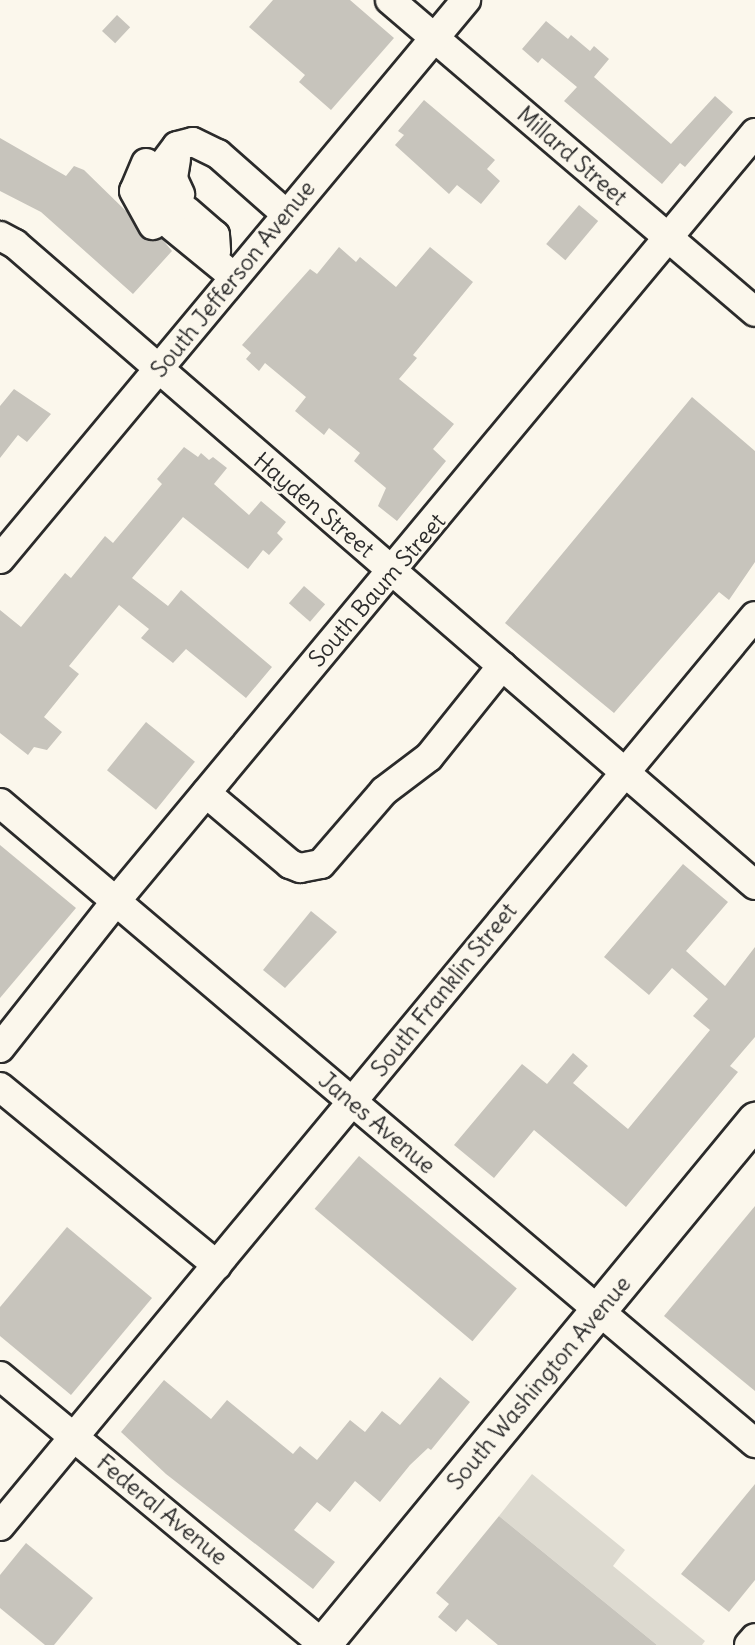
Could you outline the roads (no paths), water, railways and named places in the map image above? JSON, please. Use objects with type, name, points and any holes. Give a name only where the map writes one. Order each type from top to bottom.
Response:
[{"type":"main road","name":"South Washington Avenue","points":[[323,1645],[755,1120]]},
{"type":"street","name":"Millard Street","points":[[390,0],[755,312]]},
{"type":"street","name":"South Jefferson Avenue","points":[[0,559],[466,0]]},
{"type":"street","name":"South Baum Street","points":[[0,1048],[205,793],[394,573],[755,133]]},
{"type":"street","points":[[237,274],[214,248],[143,189],[148,160],[166,141],[182,134],[212,150],[286,214]]},
{"type":"street","points":[[174,214],[153,187],[161,165],[181,144],[193,142],[212,150]]},
{"type":"street","points":[[174,214],[164,184],[176,159],[190,148],[212,150]]},
{"type":"street","name":"Hayden Street","points":[[0,236],[15,244],[157,372],[755,886]]},
{"type":"street","name":"South Franklin Street","points":[[0,1526],[755,617]]},
{"type":"street","points":[[205,793],[290,864],[300,868],[321,864],[384,791],[429,757],[502,666]]},
{"type":"street","name":"Janes Avenue","points":[[0,803],[755,1443]]},
{"type":"street","points":[[0,1087],[217,1265]]},
{"type":"street","name":"Federal Avenue","points":[[0,1376],[323,1645]]},
{"type":"street","points":[[749,1645],[755,1638]]}]
